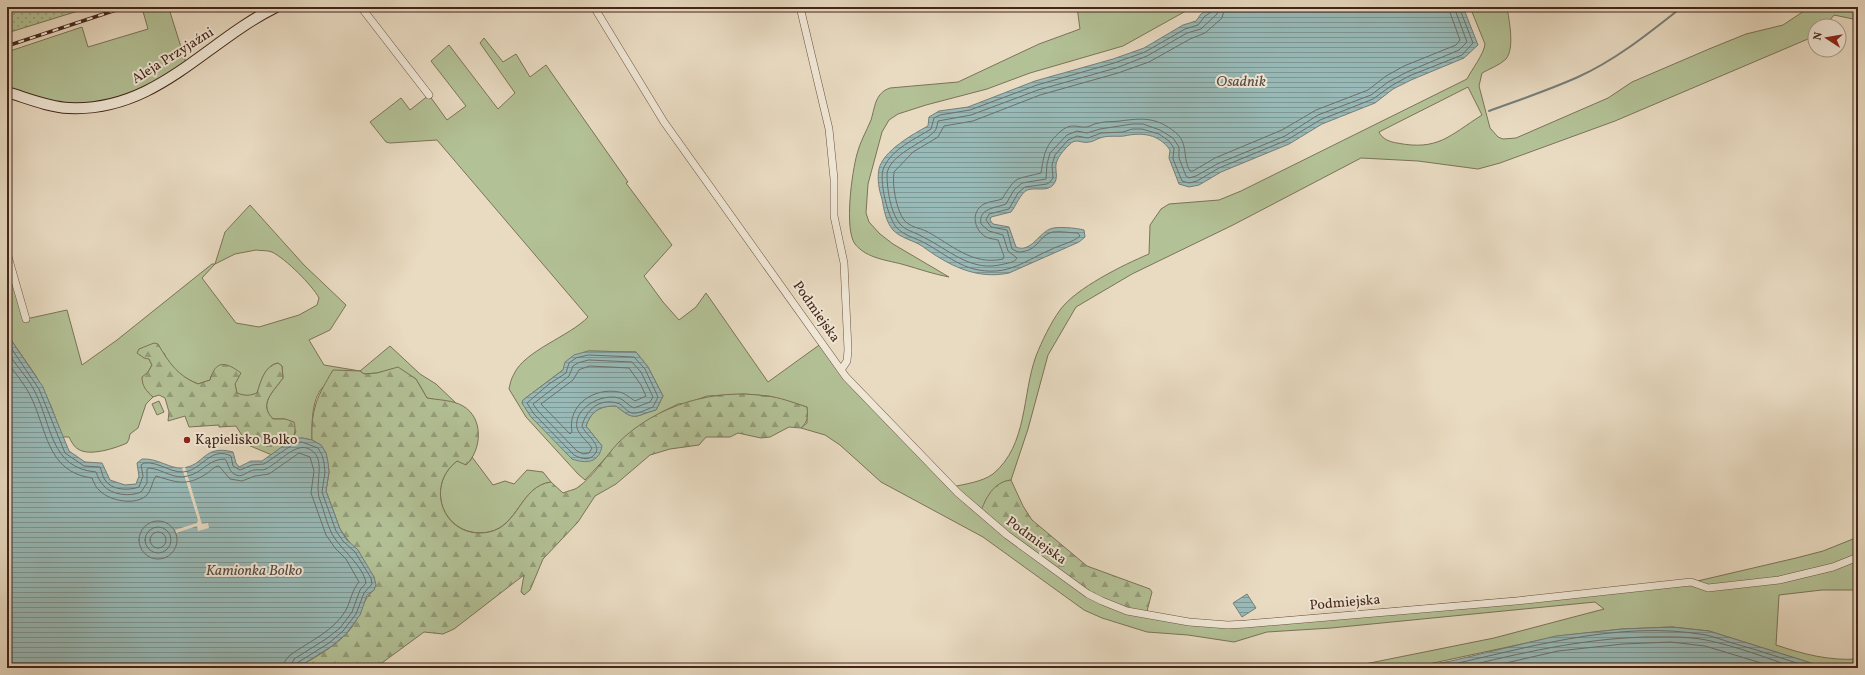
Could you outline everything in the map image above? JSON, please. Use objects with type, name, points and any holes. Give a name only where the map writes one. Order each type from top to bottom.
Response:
[{"type":"main road","name":"Aleja Przyjaźni","points":[[7,92],[45,104],[68,108],[92,106],[125,100],[153,89],[276,7]]},
{"type":"street","points":[[361,7],[429,95]]},
{"type":"street","name":"Podmiejska","points":[[594,7],[664,122],[852,386],[958,493],[994,526],[1088,594],[1102,601],[1127,610],[1189,622],[1228,625],[1516,601],[1691,582],[1708,588],[1779,580],[1833,567],[1858,557]]},
{"type":"street","points":[[800,7],[829,129],[834,179],[834,216],[844,264],[848,350],[847,361],[841,370]]},
{"type":"street","points":[[7,253],[26,320]]},
{"type":"green space","points":[[7,7],[91,7],[7,33]]},
{"type":"green space","points":[[183,7],[170,12],[187,66],[153,89],[83,107],[7,92],[7,52],[82,27],[88,47],[148,29],[142,8]]},
{"type":"green space","points":[[1077,7],[1193,7],[1123,46],[1030,73],[987,89],[926,105],[898,114],[889,120],[882,132],[868,184],[866,213],[869,222],[880,234],[893,244],[949,277],[878,258],[865,253],[860,249],[855,244],[850,226],[849,214],[853,174],[860,145],[871,120],[876,101],[881,93],[890,88],[958,82],[1039,44],[1080,29]]},
{"type":"green space","points":[[1470,7],[1507,7],[1511,34],[1509,54],[1504,61],[1482,73],[1479,86],[1490,128],[1498,137],[1503,139],[1516,138],[1608,98],[1632,82],[1709,49],[1746,34],[1783,25],[1810,7],[1858,7],[1858,20],[1834,15],[1832,18],[1807,18],[1807,39],[1615,121],[1500,163],[1478,169],[1418,161],[1361,158],[1233,225],[1132,274],[1076,307],[1048,355],[1028,429],[1011,480],[1002,483],[995,488],[985,502],[1127,611],[1210,624],[1689,583],[1823,551],[1858,537],[1858,590],[1822,590],[1779,595],[1776,645],[1826,658],[1858,659],[1858,668],[1827,668],[1709,631],[1672,627],[1622,629],[1559,636],[1410,668],[1345,668],[1494,638],[1604,609],[1595,602],[1331,628],[1267,632],[1234,642],[1188,635],[1147,632],[1102,618],[1084,610],[983,537],[881,482],[840,445],[825,435],[801,428],[807,423],[807,407],[769,396],[744,394],[707,396],[688,403],[678,404],[660,413],[626,436],[585,480],[526,417],[509,389],[514,374],[527,358],[570,331],[588,317],[437,140],[386,142],[370,122],[401,98],[410,110],[429,95],[447,120],[466,106],[431,61],[449,45],[498,109],[515,93],[480,43],[484,38],[503,62],[516,54],[530,77],[546,65],[628,182],[626,183],[672,245],[644,276],[663,302],[679,320],[696,307],[706,293],[768,382],[822,343],[846,377],[952,487],[989,477],[1004,462],[1013,449],[1018,434],[1036,356],[1053,321],[1067,302],[1088,286],[1126,264],[1149,254],[1150,225],[1161,209],[1169,204],[1219,200],[1241,191],[1467,79],[1485,44]],"holes":[[[1468,87],[1482,115],[1442,140],[1423,145],[1394,143],[1382,137],[1379,132]],[[588,351],[636,352],[648,367],[663,396],[656,410],[639,416],[632,416],[616,406],[605,407],[597,410],[591,416],[586,426],[602,446],[572,459],[522,403],[523,400]]]},
{"type":"green space","points":[[250,205],[304,265],[346,305],[330,330],[309,340],[324,365],[360,371],[335,380],[323,387],[319,392],[314,405],[312,440],[302,438],[293,439],[296,431],[285,419],[273,419],[269,414],[267,403],[271,393],[283,378],[282,366],[278,363],[274,364],[267,370],[257,393],[249,396],[237,394],[235,384],[211,376],[210,380],[198,384],[193,382],[182,376],[169,364],[164,353],[149,359],[152,365],[148,372],[150,394],[153,397],[146,404],[138,428],[130,434],[127,443],[110,449],[89,452],[77,448],[69,437],[62,437],[51,406],[36,376],[7,334],[7,253],[26,319],[67,310],[82,365],[117,340],[212,264],[215,264],[225,232]],"holes":[[[256,250],[270,251],[278,255],[311,286],[319,298],[317,305],[299,315],[259,327],[236,323],[202,278],[215,264],[235,254]]]},
{"type":"green space","points":[[154,343],[158,344],[170,363],[179,373],[198,384],[210,380],[212,373],[218,366],[222,364],[231,366],[241,373],[235,384],[237,393],[245,395],[257,393],[266,371],[269,367],[278,363],[282,366],[283,378],[271,393],[267,403],[267,408],[273,419],[285,419],[294,422],[295,428],[293,438],[286,446],[272,455],[248,445],[236,426],[219,427],[219,425],[189,427],[185,416],[168,421],[169,412],[165,398],[159,395],[153,397],[146,390],[143,383],[142,377],[148,372],[152,365],[149,359],[144,358],[137,353],[139,349]]},
{"type":"green space","points":[[390,346],[420,374],[436,384],[457,404],[427,398],[416,379],[398,368],[377,373],[364,374],[360,371]]},
{"type":"green space","points":[[398,367],[416,379],[427,398],[450,401],[459,404],[470,411],[475,418],[478,443],[471,459],[466,465],[457,461],[447,472],[441,484],[441,497],[444,510],[451,520],[461,528],[474,533],[489,532],[499,528],[514,515],[532,491],[541,485],[551,482],[563,493],[577,488],[594,472],[618,443],[633,430],[650,418],[687,402],[706,397],[746,394],[782,399],[807,407],[807,416],[805,423],[801,428],[789,427],[770,437],[761,438],[738,433],[730,437],[706,437],[699,445],[670,449],[650,455],[616,484],[595,496],[578,522],[543,559],[530,590],[524,595],[521,592],[524,575],[454,629],[443,634],[424,632],[375,668],[297,668],[326,650],[347,633],[355,622],[364,602],[374,590],[374,577],[340,529],[326,491],[329,472],[326,453],[321,445],[312,440],[313,419],[316,403],[333,370],[360,371],[364,374],[377,373]]},
{"type":"green space","points":[[159,401],[164,412],[157,415],[152,404]]},
{"type":"green space","points":[[472,457],[493,485],[505,481],[514,484],[527,470],[543,472],[551,482],[541,485],[533,491],[507,522],[499,528],[489,532],[474,532],[461,528],[451,520],[444,509],[441,497],[441,484],[447,472],[457,461],[470,461]]},
{"type":"green space","points":[[1011,480],[1023,506],[1032,520],[1087,566],[1150,589],[1152,592],[1146,615],[1102,601],[980,513],[988,496],[995,487],[1005,481]]},
{"type":"water","name":"Osadnik","points":[[1213,7],[1463,7],[1478,45],[1464,58],[1393,89],[1375,103],[1322,124],[1289,144],[1221,172],[1199,185],[1189,187],[1179,184],[1169,158],[1170,150],[1161,140],[1155,137],[1137,134],[1099,138],[1092,142],[1074,141],[1061,153],[1058,158],[1056,164],[1056,180],[1053,185],[1044,189],[1027,190],[1022,194],[1011,212],[991,217],[990,220],[993,224],[1009,227],[1016,247],[1021,248],[1030,245],[1046,231],[1053,228],[1084,230],[1085,237],[1079,242],[1009,273],[997,275],[974,273],[952,265],[919,244],[893,230],[886,216],[879,188],[879,169],[886,156],[892,150],[907,138],[928,126],[929,117],[939,111],[968,107],[1035,81],[1113,59],[1144,48],[1183,25],[1196,21],[1201,14]]},
{"type":"water","name":"Kamionka Bolko","points":[[7,334],[43,387],[69,451],[85,462],[102,463],[110,480],[125,485],[136,484],[139,476],[137,463],[142,459],[153,460],[173,467],[182,468],[195,464],[210,453],[223,450],[233,452],[236,463],[239,467],[251,461],[262,461],[293,439],[302,438],[312,440],[321,445],[326,453],[328,462],[329,472],[326,491],[340,529],[346,539],[358,550],[374,577],[376,585],[374,590],[367,595],[360,615],[346,634],[332,646],[297,668],[7,668]]},
{"type":"water","points":[[588,351],[636,352],[648,367],[663,396],[656,410],[639,416],[631,416],[616,406],[605,407],[597,410],[591,416],[586,426],[602,446],[598,456],[587,462],[572,459],[531,417],[522,403],[523,400],[563,370],[565,362],[574,355]]},
{"type":"water","points":[[1247,594],[1256,608],[1242,617],[1233,603]]},
{"type":"water","points":[[1672,627],[1709,631],[1827,668],[1410,668],[1451,661],[1556,636],[1622,629]]},
{"type":"pier","points":[[185,467],[202,524],[208,523],[209,528],[198,531],[197,526],[176,533],[175,530],[197,523],[198,520],[182,468]]},
{"type":"waterway","points":[[1489,111],[1578,77],[1606,63],[1657,27],[1682,7]]},
{"type":"railway","points":[[7,46],[125,7]]},
{"type":"place","name":"Kąpielisko Bolko","points":[[187,440]]}]
